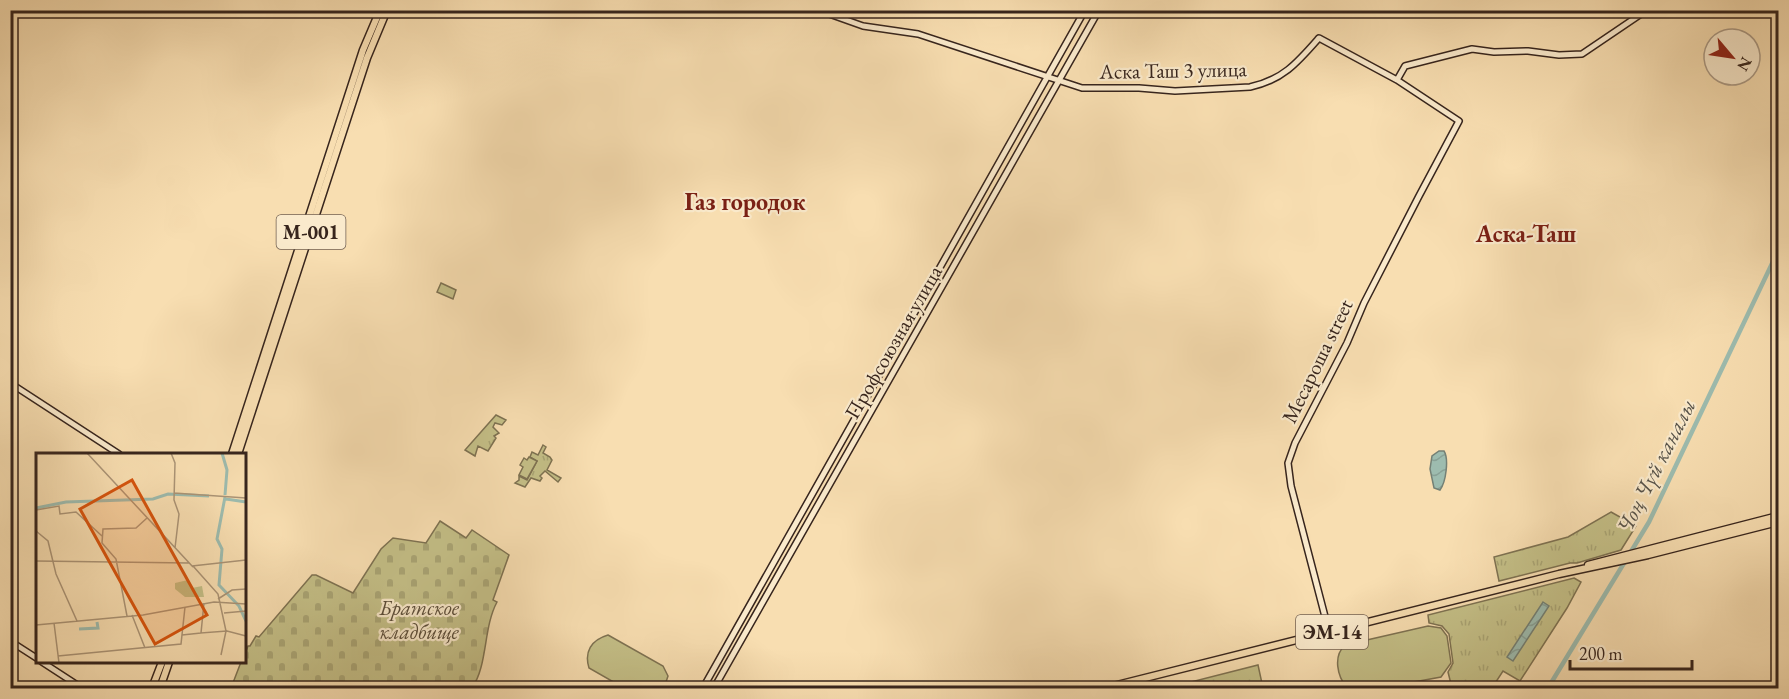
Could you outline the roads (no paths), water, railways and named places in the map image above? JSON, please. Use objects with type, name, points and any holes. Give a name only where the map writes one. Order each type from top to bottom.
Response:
[{"type":"main road","name":"M-001","points":[[232,453],[363,50],[380,10]]},
{"type":"main road","name":"M-001","points":[[238,453],[367,58],[387,10]]},
{"type":"main road","name":"ЭМ-14","points":[[1105,688],[1779,516]]},
{"type":"main road","name":"ЭМ-14","points":[[1612,560],[1648,555],[1779,522]]},
{"type":"main road","points":[[152,688],[162,663]]},
{"type":"main road","points":[[160,688],[169,663]]},
{"type":"street","name":"Аска Таш 3 улица","points":[[818,10],[863,26],[918,34],[1082,88],[1184,90],[1262,85],[1292,69],[1319,38],[1397,80]]},
{"type":"street","name":"Профсоюзная улица","points":[[703,688],[1085,10]]},
{"type":"street","name":"Профсоюзная улица","points":[[714,688],[1099,10]]},
{"type":"street","points":[[1397,80],[1405,66],[1465,50],[1582,54],[1647,10]]},
{"type":"street","name":"Месароша street","points":[[1329,632],[1291,486],[1288,463],[1295,443],[1347,343],[1364,303],[1459,121],[1397,80]]},
{"type":"street","points":[[10,383],[117,453]]},
{"type":"street","points":[[10,641],[36,658]]},
{"type":"street","points":[[44,663],[82,688]]},
{"type":"water","points":[[1439,451],[1444,451],[1447,465],[1440,490],[1434,488],[1430,469],[1432,456]]},
{"type":"water","points":[[1543,602],[1549,606],[1513,661],[1507,657]]},
{"type":"waterway","name":"Чоң Чүй каналы","points":[[1548,688],[1649,522],[1778,251]]},
{"type":"district","name":"Газ городок","points":[[745,201]]},
{"type":"district","name":"Аска-Таш","points":[[1526,233]]},
{"type":"park label","name":"Братское кладбище","points":[[419,619]]}]
